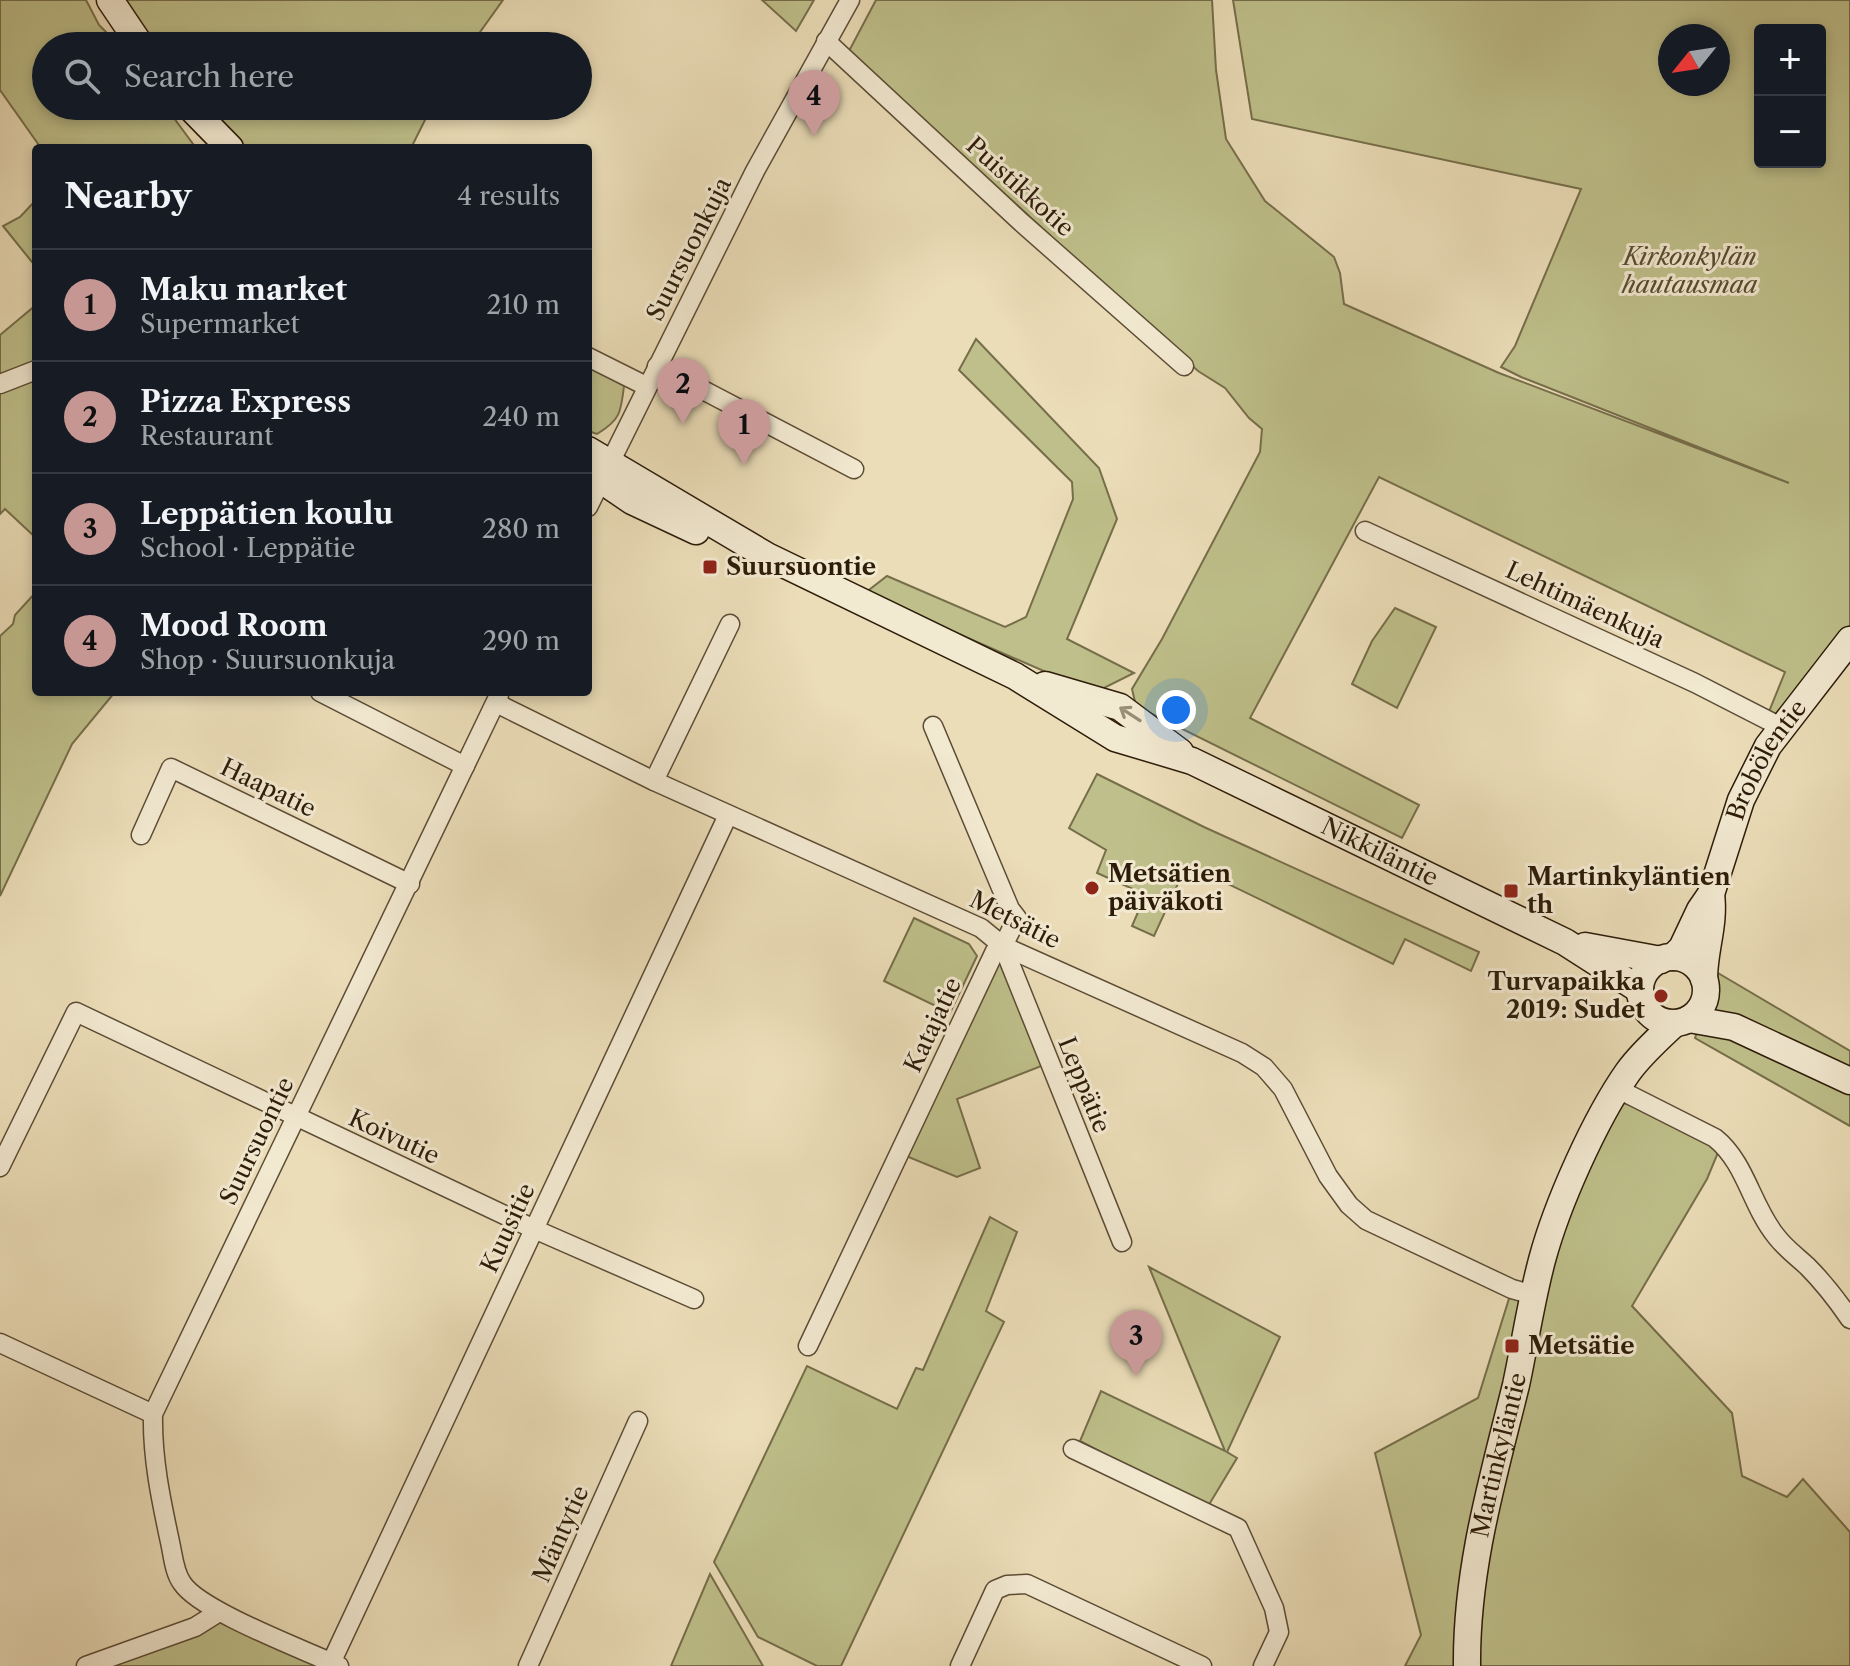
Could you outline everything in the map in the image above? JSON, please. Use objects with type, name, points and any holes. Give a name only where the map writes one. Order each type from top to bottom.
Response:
[{"type":"street","points":[[110,0],[132,32]]},
{"type":"street","name":"Suursuonkuja","points":[[596,466],[657,366],[755,171],[850,0]]},
{"type":"street","name":"Puistikkotie","points":[[826,41],[1022,223],[1184,366]]},
{"type":"street","points":[[191,120],[207,144]]},
{"type":"street","points":[[203,120],[226,144]]},
{"type":"street","points":[[592,359],[646,386]]},
{"type":"street","points":[[657,366],[854,469]]},
{"type":"street","points":[[0,384],[32,372]]},
{"type":"street","points":[[592,486],[596,466]]},
{"type":"street","name":"Nikkiläntie","points":[[596,466],[714,523],[767,556],[1015,676],[1115,738],[1192,761],[1565,942],[1643,1000]]},
{"type":"street","name":"Lehtimäenkuja","points":[[1365,531],[1681,676],[1781,727]]},
{"type":"street","points":[[654,781],[730,624]]},
{"type":"street","name":"Brobölentie","points":[[1667,958],[1682,948],[1711,894],[1741,800],[1765,751],[1850,640]]},
{"type":"street","points":[[328,696],[465,766]]},
{"type":"street","name":"Metsätie","points":[[498,697],[654,781],[981,928],[1003,946],[1242,1053],[1264,1067],[1283,1089],[1342,1198],[1357,1213],[1413,1244],[1512,1289],[1534,1295]]},
{"type":"street","name":"Suursuontie","points":[[335,1664],[219,1612],[186,1588],[176,1567],[153,1445],[153,1414],[498,697]]},
{"type":"street","name":"Katajatie","points":[[808,1346],[995,951],[1003,946],[1017,918],[1010,909],[933,726]]},
{"type":"street","name":"Haapatie","points":[[141,835],[171,768],[410,884]]},
{"type":"street","name":"Kuusitie","points":[[335,1664],[728,815]]},
{"type":"street","name":"Brobölentie","points":[[1705,987],[1704,962],[1714,917],[1711,894]]},
{"type":"street","name":"Nikkiläntie","points":[[1565,942],[1667,958]]},
{"type":"street","name":"Leppätie","points":[[1003,946],[1122,1242]]},
{"type":"street","points":[[1734,1027],[1692,964],[1667,958],[1645,972],[1643,1000],[1653,1017],[1734,1027],[1850,1081]]},
{"type":"street","points":[[1682,1022],[1703,1004],[1705,987]]},
{"type":"street","name":"Martinkyläntie","points":[[1467,1666],[1473,1574],[1489,1485],[1516,1384],[1534,1295],[1555,1220],[1586,1148],[1622,1082],[1643,1000]]},
{"type":"street","name":"Koivutie","points":[[0,1167],[76,1012],[534,1229],[694,1299]]},
{"type":"street","name":"Martinkyläntie","points":[[1622,1082],[1682,1022]]},
{"type":"street","points":[[1622,1082],[1727,1148],[1741,1168],[1762,1216],[1776,1236],[1834,1295],[1850,1319]]},
{"type":"street","points":[[0,1343],[153,1414]]},
{"type":"street","name":"Mäntytie","points":[[528,1666],[638,1421]]},
{"type":"street","points":[[1073,1449],[1238,1528],[1274,1608],[1279,1632],[1263,1666]]},
{"type":"street","points":[[960,1666],[995,1590],[1007,1585],[1027,1584],[1202,1666]]},
{"type":"street","points":[[86,1666],[195,1627],[219,1612]]},
{"type":"green space","points":[[0,0],[86,0],[106,32],[32,32],[32,120],[175,120],[193,144],[38,144],[0,90]]},
{"type":"green space","points":[[122,0],[503,0],[480,32],[143,32]]},
{"type":"green space","points":[[762,0],[814,0],[796,31]]},
{"type":"green space","name":"Kirkonkylän hautausmaa","points":[[876,0],[1212,0],[1216,70],[1226,139],[1265,201],[1334,257],[1340,273],[1344,304],[1499,373],[1789,483],[1501,367],[1515,346],[1581,189],[1252,119],[1233,0],[1850,0],[1850,640],[1781,727],[1766,719],[1785,672],[1379,477],[1250,718],[1419,805],[1402,838],[1136,706],[1132,689],[1162,639],[1260,452],[1262,429],[1225,388],[1198,371],[849,51]]},
{"type":"green space","points":[[211,120],[425,120],[413,144],[234,144]]},
{"type":"green space","points":[[32,204],[32,262],[3,226],[20,217]]},
{"type":"green space","points":[[32,308],[32,534],[5,509],[0,514],[0,335]]},
{"type":"green space","points":[[976,339],[1099,468],[1117,519],[1067,639],[1134,673],[1094,693],[865,593],[887,576],[1005,627],[1026,617],[1073,499],[1072,482],[959,370]]},
{"type":"green space","points":[[592,368],[624,386],[618,415],[597,434],[592,432]]},
{"type":"green space","points":[[32,596],[32,696],[112,696],[72,744],[0,896],[0,636],[13,624],[15,615]]},
{"type":"green space","points":[[1395,608],[1436,627],[1397,708],[1352,684],[1372,641]]},
{"type":"green space","points":[[1097,774],[1204,827],[1479,952],[1471,971],[1405,939],[1393,964],[1187,864],[1154,936],[1132,926],[1142,903],[1131,896],[1133,889],[1097,873],[1106,850],[1069,828]]},
{"type":"green space","points":[[914,918],[969,944],[977,956],[950,1013],[884,981]]},
{"type":"green space","points":[[994,960],[1002,964],[1044,1065],[957,1099],[980,1168],[957,1177],[906,1156]]},
{"type":"green space","points":[[1718,973],[1850,1051],[1850,1126],[1695,1038]]},
{"type":"green space","points":[[1613,1099],[1703,1132],[1722,1143],[1707,1179],[1632,1306],[1732,1413],[1742,1476],[1787,1497],[1803,1479],[1850,1532],[1850,1666],[1405,1666],[1421,1635],[1375,1453],[1478,1398],[1512,1289],[1533,1295]]},
{"type":"green space","points":[[990,1217],[1017,1232],[986,1311],[1004,1322],[841,1666],[817,1666],[758,1637],[714,1562],[807,1366],[897,1409],[916,1368],[923,1370]]},
{"type":"green space","points":[[1149,1267],[1280,1337],[1227,1452],[1237,1458],[1207,1508],[1080,1441],[1101,1391],[1225,1451]]},
{"type":"green space","points":[[710,1574],[763,1666],[671,1666]]},
{"type":"green space","points":[[215,1616],[321,1666],[87,1666]]},
{"type":"place","name":"Mood Room","points":[[814,136]]},
{"type":"place","name":"Pizza Express","points":[[683,424]]},
{"type":"place","name":"Maku market","points":[[744,465]]},
{"type":"place","name":"Suursuontie","points":[[710,567]]},
{"type":"place","name":"Metsätien päiväkoti","points":[[1092,888]]},
{"type":"place","name":"Martinkyläntien th","points":[[1511,891]]},
{"type":"place","name":"Turvapaikka 2019: Sudet","points":[[1661,996]]},
{"type":"place","name":"Metsätie","points":[[1512,1346]]},
{"type":"place","name":"Leppätien koulu","points":[[1136,1376]]}]
